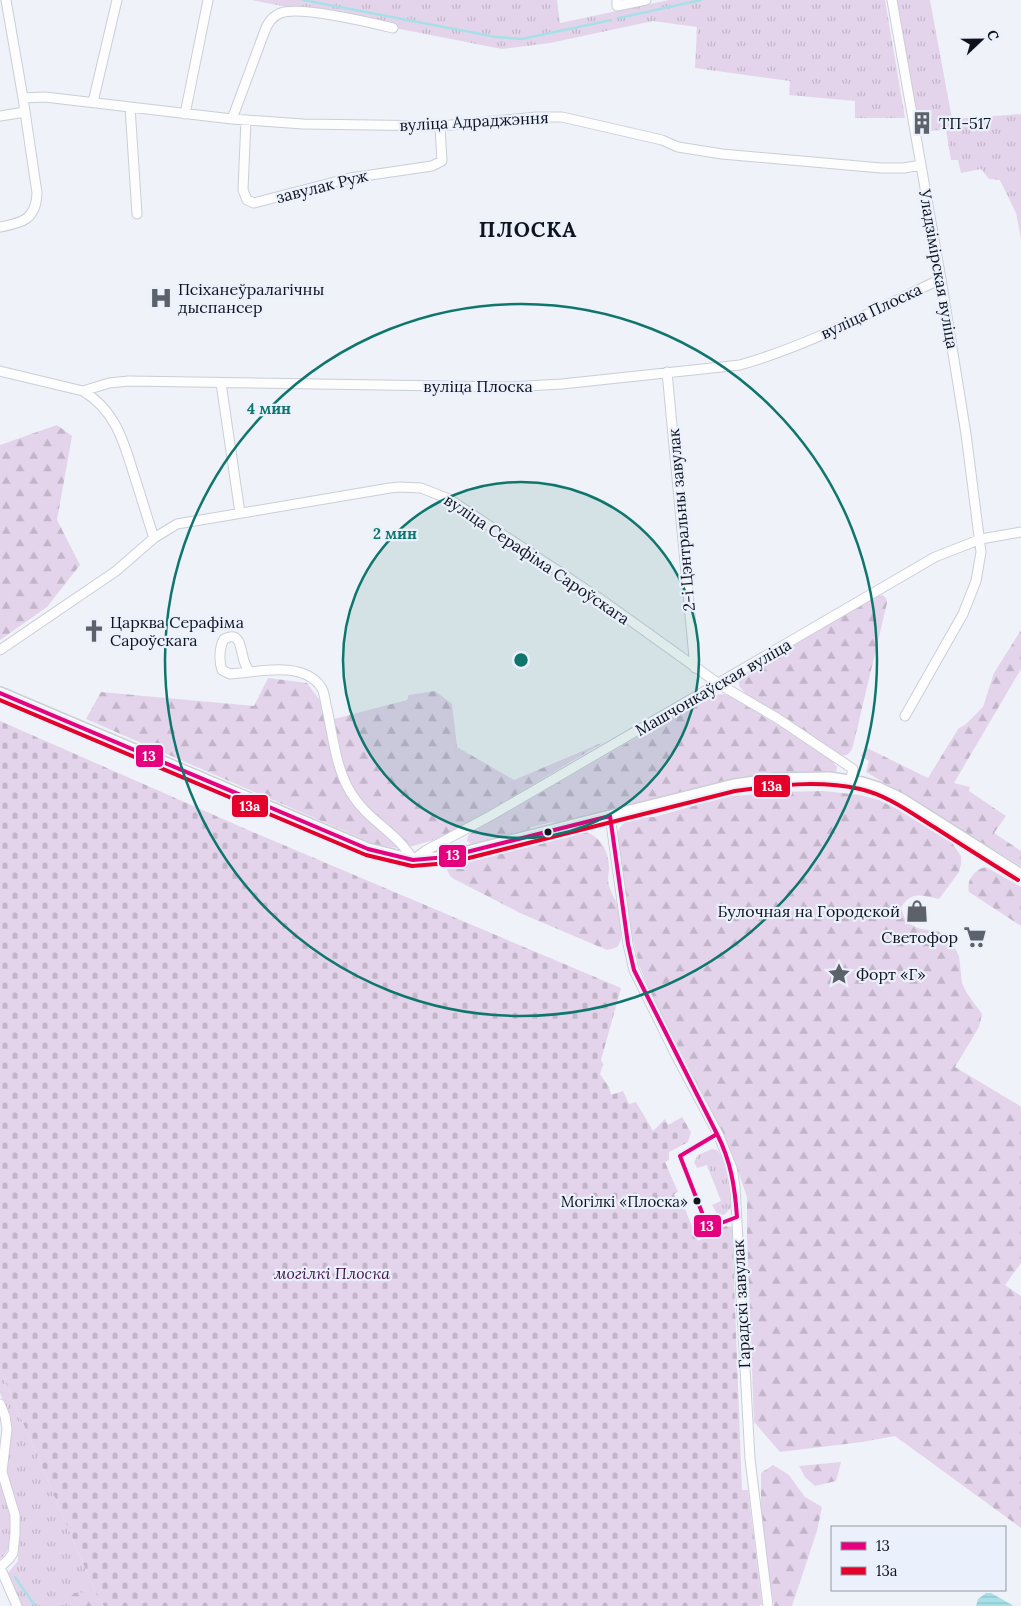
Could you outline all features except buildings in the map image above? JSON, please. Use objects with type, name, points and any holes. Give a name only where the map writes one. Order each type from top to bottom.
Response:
[{"type":"main road","points":[[0,693],[368,849],[413,860],[465,854],[548,831],[755,781],[806,778],[850,781],[878,788],[901,799],[1021,875]]},
{"type":"street","points":[[0,227],[20,223],[26,219],[32,214],[37,201],[37,185],[23,98],[4,14],[6,0]]},
{"type":"street","points":[[93,102],[117,0]]},
{"type":"street","points":[[185,114],[208,0]]},
{"type":"street","points":[[617,3],[646,0]]},
{"type":"street","name":"Уладзімірская вуліца","points":[[892,0],[941,279],[981,539],[980,565],[971,598],[905,716]]},
{"type":"street","points":[[232,119],[264,33],[271,20],[279,13],[299,11],[393,28]]},
{"type":"street","name":"вуліца Адраджэння","points":[[23,98],[46,97],[232,119],[319,125],[440,126],[536,117],[562,117],[662,140],[678,147],[722,154],[881,168],[904,168],[921,165]]},
{"type":"street","points":[[130,107],[137,214]]},
{"type":"street","points":[[0,116],[25,112]]},
{"type":"street","name":"завулак Руж","points":[[246,120],[243,193],[247,200],[254,203],[350,178],[438,164],[442,161],[440,126]]},
{"type":"street","name":"вуліца Плоска","points":[[0,372],[84,391],[99,385],[120,382],[508,387],[562,384],[740,365],[809,340],[941,279]]},
{"type":"street","name":"2-і Цэнтральны завулак","points":[[667,372],[695,668]]},
{"type":"street","points":[[222,383],[240,513]]},
{"type":"street","points":[[84,391],[100,402],[120,431],[154,538]]},
{"type":"street","name":"вуліца Серафіма Сароўскага","points":[[0,650],[116,570],[154,538],[177,524],[400,487],[421,488],[449,499],[599,598],[695,668],[778,718],[853,769],[850,781]]},
{"type":"street","name":"Машчонкаўская вуліца","points":[[413,860],[425,851],[492,815],[935,557],[981,539],[1021,532]]},
{"type":"street","points":[[250,672],[244,661],[239,641],[230,637],[224,639],[221,646],[220,663],[222,670],[230,674],[288,670],[306,676],[322,688],[340,766],[350,792],[368,814],[398,840],[413,860]]},
{"type":"street","name":"Гарадскі завулак","points":[[610,816],[628,944],[634,970],[718,1134],[732,1168],[735,1188],[750,1459],[768,1606]]},
{"type":"street","points":[[0,1404],[5,1416],[7,1429],[2,1472],[15,1515],[13,1553],[10,1559],[0,1566],[17,1606]]},
{"type":"green space","points":[[252,0],[557,0],[560,23],[669,0],[885,0],[905,118],[855,118],[855,101],[789,95],[790,81],[695,68],[697,27],[653,21],[550,43],[502,49]]},
{"type":"green space","points":[[895,0],[930,0],[952,119],[1021,114],[1021,239],[1016,213],[1000,180],[989,179],[981,169],[961,173],[958,160],[951,160],[946,130],[918,131]]},
{"type":"green space","points":[[57,425],[72,436],[57,520],[80,565],[47,607],[0,640],[0,445]]},
{"type":"green space","points":[[883,595],[887,603],[853,746],[847,754],[837,754],[746,694],[739,686],[739,677],[743,674],[878,596]]},
{"type":"green space","points":[[1021,630],[1021,669],[954,783],[970,787],[969,791],[1006,816],[994,833],[1021,851],[1021,866],[866,772],[869,761],[861,756],[865,747],[928,778],[958,729],[966,724],[983,707],[994,673]]},
{"type":"green space","points":[[268,678],[307,683],[334,719],[407,700],[409,695],[435,691],[452,704],[457,747],[514,780],[604,742],[460,828],[437,839],[398,848],[376,845],[86,719],[101,692],[254,706]]},
{"type":"green space","points":[[724,694],[781,727],[833,762],[837,767],[836,772],[833,774],[783,774],[568,823],[553,822],[532,827],[518,835],[473,845],[467,841],[471,833],[707,697]]},
{"type":"green space","name":"могілкі Плоска","points":[[0,721],[248,830],[621,988],[601,1060],[603,1064],[600,1074],[609,1087],[611,1095],[623,1091],[629,1104],[636,1102],[653,1131],[665,1119],[668,1125],[682,1117],[691,1132],[688,1142],[669,1152],[669,1160],[665,1162],[678,1192],[674,1194],[676,1201],[681,1199],[698,1241],[726,1226],[732,1227],[742,1490],[748,1490],[762,1604],[759,1606],[104,1606],[98,1598],[0,1369]]},
{"type":"green space","points":[[823,791],[860,795],[879,800],[952,843],[961,856],[959,872],[939,899],[913,896],[901,908],[906,922],[920,929],[938,931],[954,946],[959,956],[962,983],[966,992],[982,1014],[979,1027],[955,1067],[1020,1106],[1021,1111],[1021,1263],[1005,1285],[1021,1296],[1021,1528],[895,1436],[780,1452],[754,1422],[747,1197],[733,1157],[714,1116],[652,996],[639,965],[631,931],[617,834],[623,825],[632,820],[654,817],[725,797],[777,792]]},
{"type":"green space","points":[[584,831],[599,840],[609,861],[608,883],[617,904],[622,925],[620,942],[615,948],[607,950],[520,913],[454,879],[447,870],[449,864],[453,862]]},
{"type":"green space","points":[[986,867],[1021,887],[1021,926],[969,892],[968,888],[972,876],[978,870]]},
{"type":"green space","points":[[712,1149],[717,1150],[725,1162],[729,1177],[731,1208],[724,1215],[717,1214],[712,1205],[721,1201],[707,1165],[697,1168],[694,1162],[698,1155]]},
{"type":"green space","points":[[0,1369],[98,1598],[104,1606],[21,1606],[7,1574],[18,1561],[18,1546],[5,1469],[10,1440],[10,1417],[0,1393]]},
{"type":"green space","points":[[841,1462],[836,1481],[815,1486],[805,1477],[799,1466]]},
{"type":"green space","points":[[773,1465],[789,1475],[805,1497],[822,1507],[817,1531],[792,1606],[774,1606],[761,1529],[761,1473]]},
{"type":"green space","points":[[0,1477],[9,1509],[12,1532],[7,1552],[0,1559]]},
{"type":"green space","points":[[90,1592],[98,1598],[103,1606],[70,1606],[69,1599],[74,1593]]},
{"type":"water","points":[[986,1593],[991,1593],[1014,1606],[976,1606],[978,1599]]},
{"type":"waterway","points":[[303,0],[496,37],[522,39],[611,20]]},
{"type":"waterway","points":[[619,18],[701,0]]},
{"type":"waterway","points":[[15,1577],[35,1606]]},
{"type":"transit line","name":"13","points":[[0,693],[368,849],[413,860],[447,857],[610,816]]},
{"type":"transit line","name":"13а","points":[[0,700],[366,855],[412,866],[449,863],[735,791],[782,785],[813,784],[860,789],[889,800],[908,810],[1018,880]]},
{"type":"transit line","name":"13","points":[[610,816],[628,944],[634,970],[717,1134]]},
{"type":"transit line","name":"13","points":[[717,1134],[726,1154],[732,1175],[737,1217],[708,1228],[680,1156],[717,1134]]},
{"type":"place","name":"ТП-517","points":[[922,123]]},
{"type":"place","name":"Псіханеўралагічны дыспансер","points":[[161,298]]},
{"type":"place","name":"Царква Серафіма Сароўскага","points":[[94,631]]},
{"type":"place","name":"Булочная на Городской","points":[[917,911]]},
{"type":"place","name":"Светофор","points":[[975,937]]},
{"type":"place","name":"Форт «Г»","points":[[839,974]]},
{"type":"place","name":"Могілкі «Плоска»","points":[[697,1201]]},
{"type":"district","name":"ПЛОСКА","points":[[528,230]]}]
